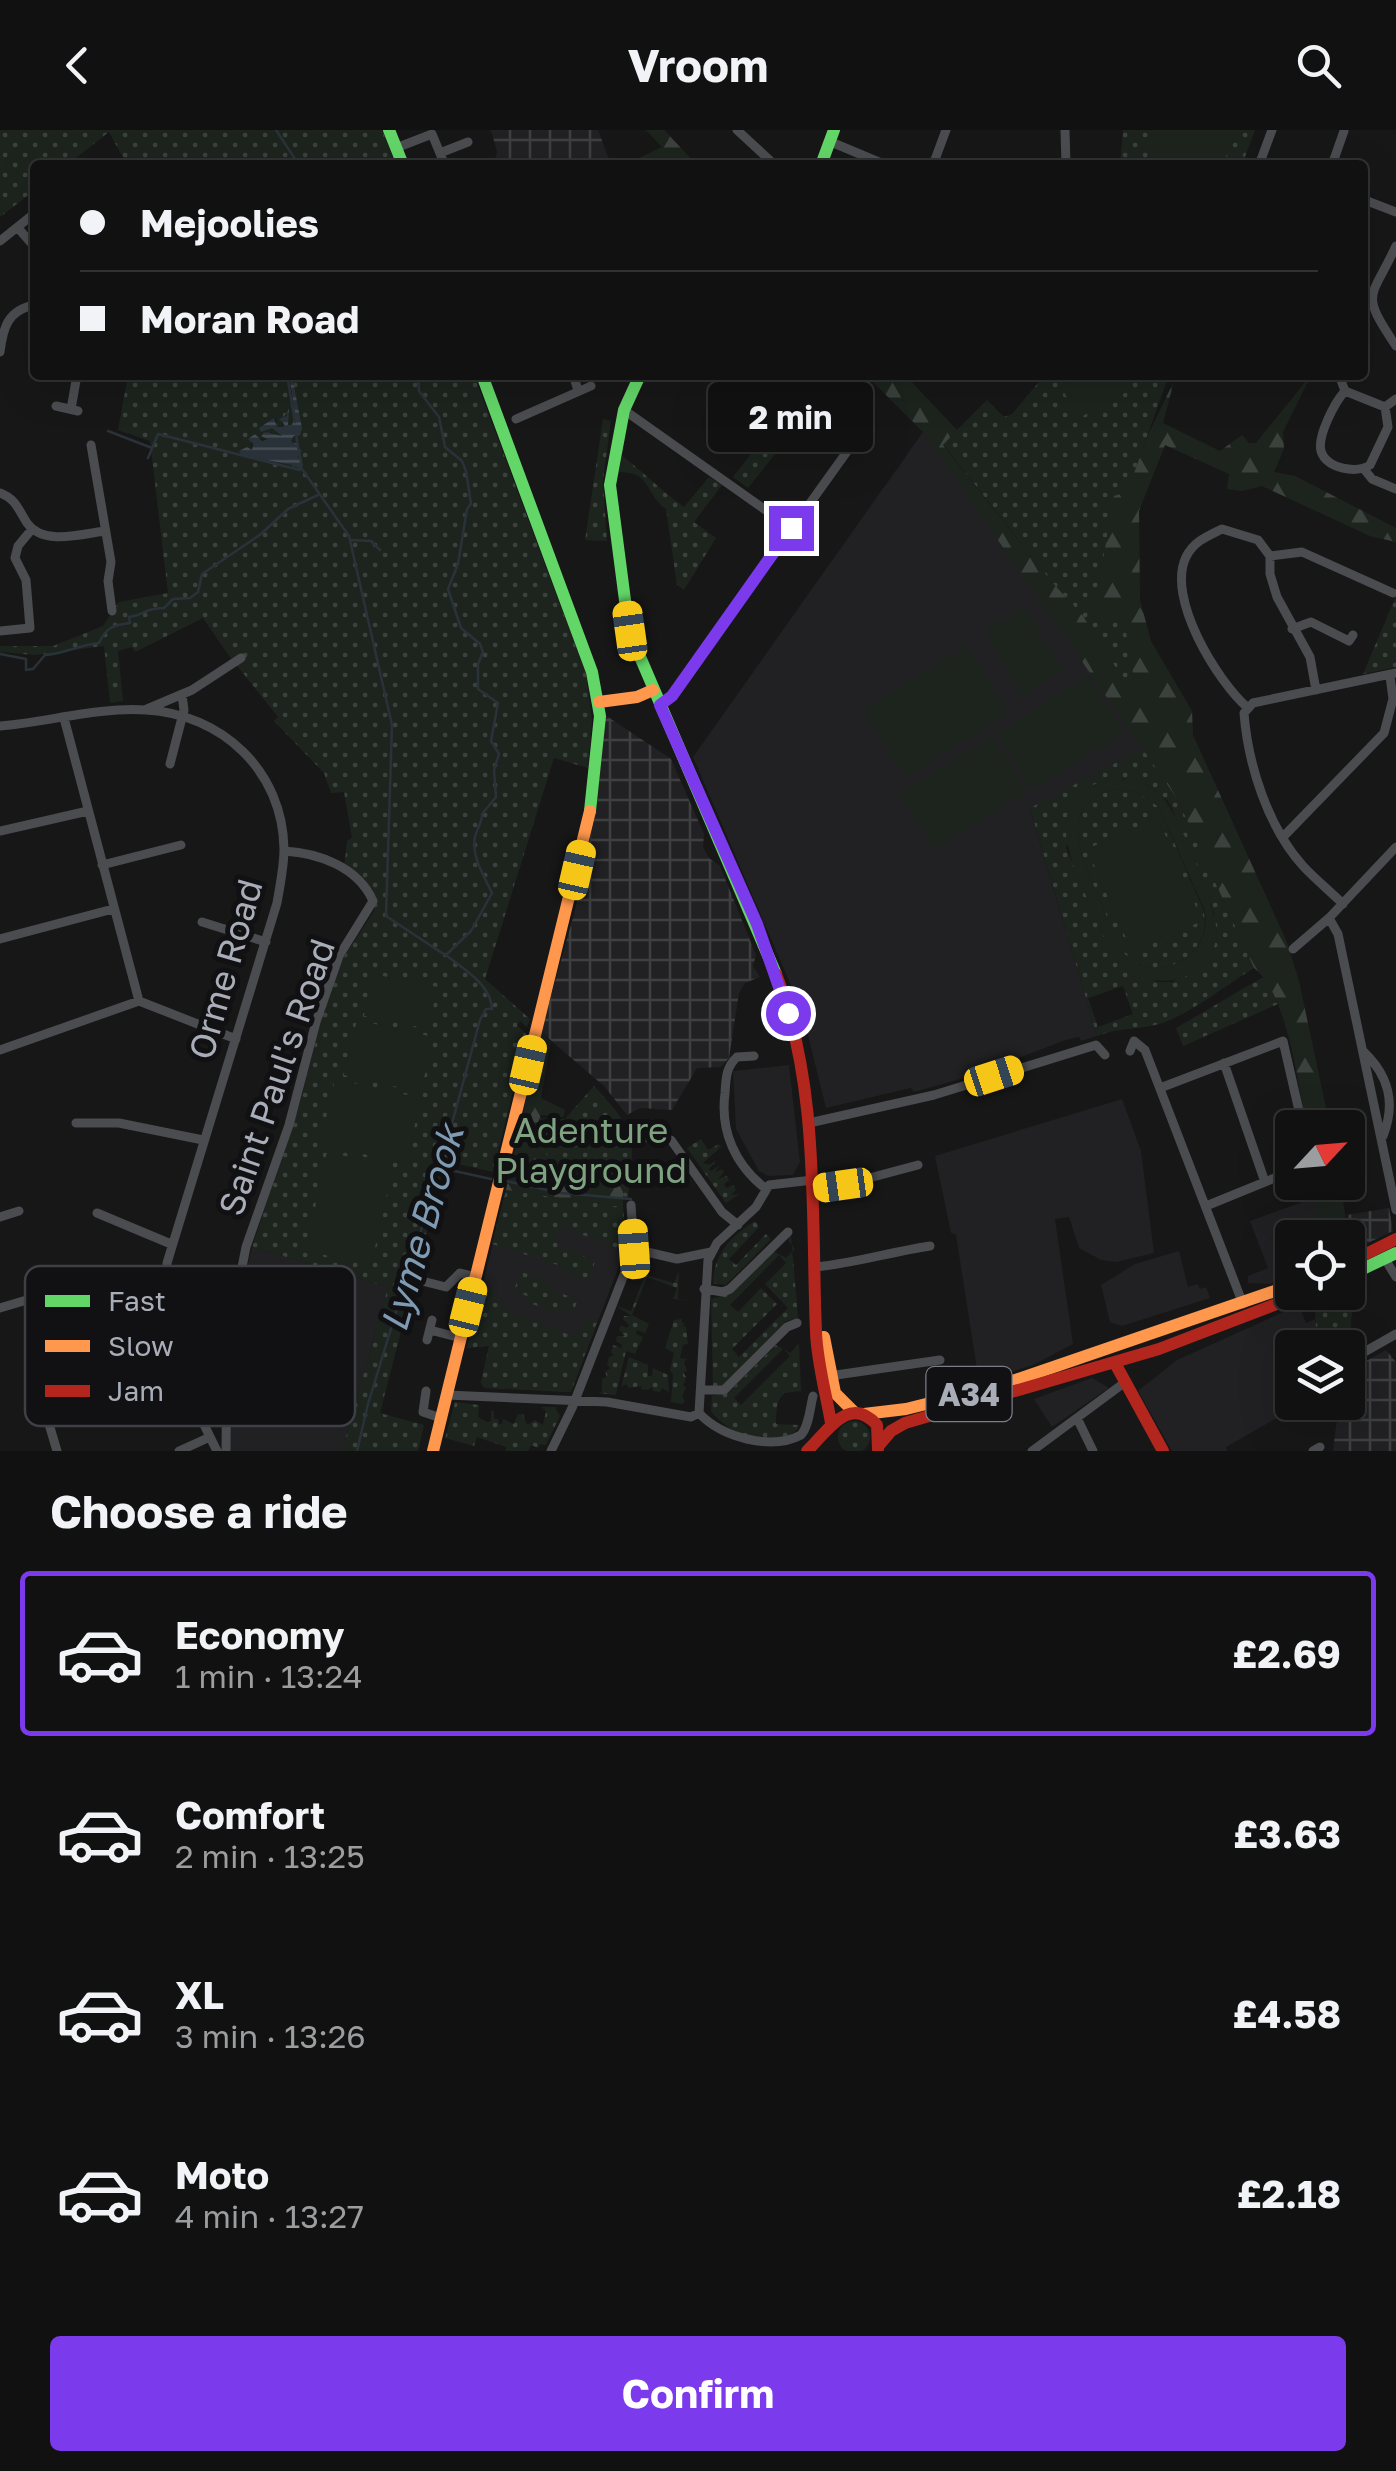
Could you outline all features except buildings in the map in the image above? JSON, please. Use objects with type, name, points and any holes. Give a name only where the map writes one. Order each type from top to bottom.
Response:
[{"type":"main road","points":[[389,130],[401,160]]},
{"type":"main road","points":[[823,160],[832,136]]},
{"type":"main road","points":[[433,1451],[589,817],[597,769],[599,702],[489,380]]},
{"type":"main road","points":[[638,380],[624,410],[611,473],[612,514],[630,631],[652,690],[757,924],[780,984],[796,1046],[809,1123],[816,1334],[826,1377],[828,1448]]},
{"type":"main road","points":[[599,702],[637,697],[652,690]]},
{"type":"main road","points":[[1365,1258],[1396,1238]]},
{"type":"main road","points":[[1365,1264],[1391,1256]]},
{"type":"main road","name":"A34","points":[[878,1449],[891,1431],[905,1423],[1007,1398],[1196,1320],[1275,1292]]},
{"type":"main road","points":[[1163,1451],[1109,1358],[1201,1336],[1275,1306]]},
{"type":"main road","points":[[1196,1320],[1201,1336]]},
{"type":"main road","name":"A34","points":[[859,1413],[884,1413],[948,1400],[1109,1358]]},
{"type":"main road","points":[[826,1377],[835,1393],[878,1428],[878,1449]]},
{"type":"main road","points":[[807,1451],[843,1414],[859,1413]]},
{"type":"street","points":[[736,130],[769,160]]},
{"type":"street","points":[[936,160],[946,130]]},
{"type":"street","points":[[1065,130],[1066,160]]},
{"type":"street","points":[[1264,160],[1269,154],[1272,130]]},
{"type":"street","points":[[1334,160],[1344,131]]},
{"type":"street","points":[[396,148],[432,134],[442,158],[468,142]]},
{"type":"street","points":[[832,136],[877,160]]},
{"type":"street","points":[[1368,201],[1396,212]]},
{"type":"street","points":[[0,242],[30,217]]},
{"type":"street","points":[[18,228],[30,242]]},
{"type":"street","points":[[1396,246],[1370,300],[1374,314],[1396,346]]},
{"type":"street","points":[[1368,289],[1374,286]]},
{"type":"street","points":[[0,352],[2,332],[11,315],[30,307]]},
{"type":"street","points":[[56,406],[75,410],[78,380]]},
{"type":"street","points":[[575,380],[578,390]]},
{"type":"street","points":[[660,705],[672,696],[856,439],[791,380]]},
{"type":"street","points":[[1340,380],[1345,391],[1385,406]]},
{"type":"street","points":[[516,419],[590,386]]},
{"type":"street","points":[[1345,391],[1320,449],[1324,457],[1345,469],[1364,469],[1370,465],[1388,426],[1385,406]]},
{"type":"street","points":[[1385,406],[1396,399]]},
{"type":"street","points":[[624,410],[791,528]]},
{"type":"street","points":[[79,456],[92,449],[111,562],[112,611]]},
{"type":"street","points":[[1364,469],[1372,480],[1396,489]]},
{"type":"street","points":[[0,493],[12,498],[39,534],[61,537],[105,531]]},
{"type":"street","points":[[0,631],[30,632],[26,580],[12,558],[32,529]]},
{"type":"street","points":[[1248,708],[1215,668],[1196,635],[1181,576],[1187,556],[1200,539],[1222,529],[1258,540],[1270,556],[1270,574],[1277,597],[1310,656],[1316,690]]},
{"type":"street","points":[[1270,556],[1302,552],[1393,593]]},
{"type":"street","points":[[1292,629],[1311,622],[1349,641],[1352,634]]},
{"type":"street","points":[[144,710],[182,694],[241,658]]},
{"type":"street","points":[[1283,837],[1384,734],[1393,700],[1393,675],[1254,703],[1244,713],[1269,814],[1283,837],[1302,864],[1343,904]]},
{"type":"street","points":[[170,764],[183,715],[182,694]]},
{"type":"street","name":"Orme Road","points":[[0,726],[144,710],[183,715],[219,730],[259,769],[277,807],[284,851],[277,903],[171,1244],[168,1266]]},
{"type":"street","points":[[64,718],[139,1001]]},
{"type":"street","points":[[0,832],[88,811]]},
{"type":"street","points":[[102,865],[181,844]]},
{"type":"street","points":[[1293,949],[1343,904],[1396,846]]},
{"type":"street","name":"Saint Paul's Road","points":[[242,1266],[289,1125],[316,1022],[340,956],[372,904],[370,894],[344,868],[325,858],[284,851]]},
{"type":"street","points":[[0,939],[113,909]]},
{"type":"street","points":[[1329,918],[1338,934],[1396,1210]]},
{"type":"street","points":[[202,922],[266,942]]},
{"type":"street","points":[[0,1050],[139,1001],[236,1039]]},
{"type":"street","points":[[1130,1051],[1134,1041],[1143,1048],[1243,1304]]},
{"type":"street","points":[[1160,1088],[1283,1041],[1299,1110]]},
{"type":"street","points":[[809,1123],[934,1094],[1069,1051],[1096,1046],[1104,1055]]},
{"type":"street","points":[[1362,1050],[1379,1066],[1393,1089],[1391,1116],[1382,1138]]},
{"type":"street","points":[[754,1056],[738,1052],[727,1068],[723,1119],[729,1142],[766,1189]]},
{"type":"street","points":[[1224,1063],[1266,1182]]},
{"type":"street","points":[[708,1120],[723,1119]]},
{"type":"street","points":[[76,1122],[119,1123],[203,1140]]},
{"type":"street","points":[[641,1138],[660,1136],[671,1140],[722,1212],[738,1226]]},
{"type":"street","points":[[634,1249],[677,1259],[711,1252],[756,1208],[766,1189],[778,1182],[843,1185],[918,1165]]},
{"type":"street","points":[[1206,1206],[1275,1179]]},
{"type":"street","points":[[551,1451],[634,1249],[631,1204]]},
{"type":"street","points":[[0,1216],[18,1211]]},
{"type":"street","points":[[97,1213],[171,1244]]},
{"type":"street","points":[[704,1289],[730,1289],[788,1232]]},
{"type":"street","points":[[816,1268],[930,1246]]},
{"type":"street","points":[[699,1413],[703,1390],[704,1289],[711,1252]]},
{"type":"street","points":[[1391,1256],[1396,1277]]},
{"type":"street","points":[[426,1282],[446,1287],[460,1273],[476,1276]]},
{"type":"street","points":[[0,1308],[25,1301]]},
{"type":"street","points":[[703,1390],[724,1390],[788,1327],[797,1324]]},
{"type":"street","points":[[429,1330],[461,1338]]},
{"type":"street","points":[[1365,1352],[1396,1334]]},
{"type":"street","points":[[826,1377],[940,1360]]},
{"type":"street","points":[[855,1372],[857,1386]]},
{"type":"street","points":[[1032,1451],[1124,1383]]},
{"type":"street","points":[[426,1392],[423,1412],[441,1418]]},
{"type":"street","points":[[447,1395],[639,1406],[691,1417],[699,1413]]},
{"type":"street","points":[[699,1413],[728,1439],[768,1446],[792,1441],[804,1431],[813,1396]]},
{"type":"street","points":[[1077,1418],[1093,1451]]},
{"type":"street","points":[[50,1426],[57,1451]]},
{"type":"street","name":"Orme Road","points":[[205,1426],[217,1451]]},
{"type":"street","name":"Saint Paul's Road","points":[[226,1426],[226,1451]]},
{"type":"street","points":[[179,1451],[210,1437]]},
{"type":"street","points":[[726,1451],[728,1439]]},
{"type":"shaded area","points":[[491,130],[598,130],[609,160],[495,160],[497,152]]},
{"type":"shaded area","points":[[290,380],[293,380],[302,428],[291,441],[302,451],[298,457],[302,470],[241,455],[239,451],[247,447],[252,450],[248,439],[255,434],[262,441],[268,439],[261,436],[267,432],[282,436],[272,428],[261,432],[259,428],[274,418],[277,427],[283,427],[279,419],[286,416],[289,408],[288,425],[292,425],[295,415]]},
{"type":"shaded area","points":[[923,432],[1144,748],[1030,809],[1097,1036],[1066,1040],[971,1076],[914,1092],[911,1088],[826,1108],[802,1011],[693,757]]},
{"type":"shaded area","points":[[605,715],[671,759],[704,834],[703,847],[720,866],[756,955],[753,966],[760,977],[745,983],[739,993],[729,1058],[721,1067],[697,1068],[672,1110],[640,1108],[627,1115],[604,1086],[541,1032],[574,914],[597,807]]},
{"type":"shaded area","points":[[789,1065],[800,1162],[793,1175],[768,1176],[759,1171],[736,1129],[733,1071]]},
{"type":"shaded area","points":[[1122,1099],[1141,1151],[1154,1253],[1116,1262],[1101,1260],[1079,1248],[1069,1217],[1055,1219],[1073,1344],[1033,1365],[979,1382],[956,1235],[951,1233],[935,1156]]},
{"type":"shaded area","points":[[506,1190],[627,1245],[571,1392],[484,1388],[481,1382],[489,1346],[467,1348]]},
{"type":"shaded area","points":[[1316,1200],[1316,1220],[1275,1220],[1275,1282],[1270,1284],[1248,1283],[1248,1276],[1268,1268],[1250,1221]]},
{"type":"shaded area","points":[[1389,1208],[1393,1231],[1365,1244],[1365,1220],[1348,1220],[1347,1215]]},
{"type":"shaded area","points":[[252,1247],[317,1266],[248,1266]]},
{"type":"shaded area","points":[[1179,1251],[1188,1287],[1206,1287],[1210,1298],[1122,1326],[1110,1322],[1101,1285],[1135,1264]]},
{"type":"shaded area","points":[[355,1277],[388,1287],[355,1405]]},
{"type":"shaded area","points":[[1288,1310],[1301,1310],[1306,1323],[1315,1319],[1315,1330],[1275,1330],[1275,1419],[1226,1447],[1227,1451],[1172,1451],[1138,1391],[1177,1360]]},
{"type":"shaded area","points":[[1386,1350],[1396,1362],[1396,1451],[1333,1451],[1337,1420],[1365,1420],[1365,1362]]},
{"type":"shaded area","points":[[1092,1378],[1109,1388],[1052,1427],[1034,1399]]},
{"type":"shaded area","points":[[230,1426],[349,1426],[342,1451],[230,1451]]},
{"type":"green space","points":[[0,130],[382,130],[394,160],[124,160],[109,132],[73,160],[30,160],[30,194],[0,217]]},
{"type":"green space","points":[[646,130],[664,130],[692,160],[635,160],[662,147]]},
{"type":"green space","points":[[1123,130],[1255,130],[1244,160],[1120,160]]},
{"type":"green space","points":[[1158,130],[1235,131],[1225,160],[1148,160]]},
{"type":"green space","points":[[127,380],[290,380],[295,415],[292,425],[288,426],[287,413],[281,420],[283,427],[277,428],[276,418],[261,426],[282,436],[270,432],[266,437],[269,440],[250,437],[252,450],[240,453],[297,469],[302,451],[291,441],[302,428],[293,380],[476,380],[586,674],[592,721],[588,768],[554,758],[485,979],[530,1019],[527,1027],[520,1021],[517,1025],[527,1035],[493,1172],[445,1161],[380,1413],[424,1425],[418,1451],[342,1451],[349,1426],[355,1426],[355,1405],[388,1287],[355,1277],[355,1266],[317,1266],[252,1247],[301,1099],[326,1001],[342,960],[374,911],[373,901],[344,868],[347,841],[352,838],[344,792],[331,793],[324,773],[274,721],[278,717],[203,618],[135,652],[132,647],[118,651],[123,701],[110,703],[104,646],[35,655],[0,652],[0,646],[53,646],[103,626],[119,602],[168,593],[150,441],[118,430]]},
{"type":"green space","points":[[871,380],[910,380],[957,430],[943,445],[1083,616],[1127,685],[1134,680],[1124,620],[1095,617],[1086,607],[1099,583],[1114,496],[1127,492],[1174,381],[1163,423],[1220,451],[1242,435],[1249,443],[1256,443],[1309,380],[1283,432],[1284,449],[1274,472],[1295,476],[1396,528],[1396,542],[1370,536],[1262,486],[1242,491],[1227,489],[1229,474],[1165,445],[1139,511],[1140,600],[1151,641],[1192,711],[1193,735],[1286,940],[1299,981],[1326,1110],[1304,1110],[1290,1042],[1275,998],[1254,968],[1178,800],[923,432]]},
{"type":"green space","points":[[1041,380],[1167,380],[1127,493],[1121,591],[1134,681],[1127,686],[1083,616],[943,444],[987,400],[1004,417],[1012,414]]},
{"type":"green space","points":[[1073,380],[1127,380],[1132,389],[1079,418],[1061,387]]},
{"type":"green space","points":[[603,419],[611,421],[603,480],[607,541],[585,540]]},
{"type":"green space","points":[[765,436],[780,448],[748,488],[733,477]]},
{"type":"green space","points":[[622,456],[684,507],[709,477],[722,485],[694,522],[716,538],[684,590],[677,585],[666,509],[643,479],[619,472]]},
{"type":"green space","points":[[1396,596],[1396,667],[1363,674]]},
{"type":"green space","points":[[1025,607],[1063,670],[1022,695],[984,632]]},
{"type":"green space","points":[[967,646],[1009,713],[905,777],[863,710]]},
{"type":"green space","points":[[1089,676],[1124,733],[1032,790],[997,733]]},
{"type":"green space","points":[[993,736],[1027,792],[933,849],[899,793]]},
{"type":"green space","points":[[1144,748],[1178,800],[1254,968],[1177,1017],[1097,1036],[1030,808]],"holes":[[[1123,779],[1148,785],[1168,801],[1214,913],[1213,947],[1173,982],[1157,982],[1116,960],[1066,848],[1089,787]],[[1123,986],[1133,1014],[1098,1027],[1088,998]]]},
{"type":"green space","points":[[1108,779],[1141,783],[1159,793],[1176,818],[1216,923],[1212,952],[1190,975],[1175,980],[1144,978],[1116,960],[1068,845],[1068,813],[1088,788]],"holes":[[[1116,789],[1138,792],[1159,807],[1204,909],[1202,939],[1194,951],[1170,966],[1142,966],[1120,948],[1078,838],[1084,808],[1096,797]]]},
{"type":"green space","points":[[1116,789],[1138,792],[1159,807],[1203,909],[1205,925],[1201,939],[1194,951],[1170,966],[1142,966],[1120,948],[1082,854],[1078,838],[1084,808],[1096,797]]},
{"type":"green space","points":[[1158,818],[1202,921],[1132,952],[1087,849]]},
{"type":"green space","points":[[373,974],[437,987],[429,1029],[364,1016]]},
{"type":"green space","points":[[1265,976],[1278,1004],[1183,1046],[1176,1028]]},
{"type":"green space","points":[[357,1020],[433,1037],[421,1092],[344,1075]]},
{"type":"green space","points":[[541,1032],[551,1042],[541,1098],[565,1110],[563,1117],[541,1115],[537,1125],[555,1180],[623,1181],[623,1207],[506,1190]]},
{"type":"green space","points":[[335,1079],[421,1098],[406,1164],[320,1144]]},
{"type":"green space","name":"Adenture Playground","points":[[594,1086],[626,1125],[630,1136],[628,1197],[552,1186],[538,1133],[540,1118],[565,1119]]},
{"type":"green space","points":[[701,1139],[708,1150],[719,1144],[721,1147],[703,1163],[709,1165],[717,1160],[709,1169],[720,1165],[714,1173],[722,1169],[718,1179],[727,1176],[726,1188],[733,1185],[736,1190],[731,1195],[739,1194],[726,1203],[687,1148]]},
{"type":"green space","points":[[327,1152],[393,1167],[371,1265],[306,1251]]},
{"type":"green space","points":[[506,1190],[623,1207],[625,1251],[559,1226],[556,1243],[595,1262],[588,1281],[560,1270],[561,1266],[492,1244]]},
{"type":"green space","points":[[1315,1200],[1343,1200],[1346,1220],[1316,1220]]},
{"type":"green space","points":[[755,1221],[759,1227],[729,1259],[736,1265],[766,1234],[771,1239],[726,1285],[713,1283],[725,1247]]},
{"type":"green space","points":[[773,1251],[786,1258],[792,1252],[798,1318],[786,1321],[722,1386],[713,1386],[711,1299],[731,1293]],"holes":[[[779,1255],[786,1263],[765,1284],[788,1308],[739,1357],[732,1349],[777,1304],[761,1288],[738,1312],[730,1305]]]},
{"type":"green space","points":[[679,1270],[678,1299],[692,1301],[673,1299],[677,1288],[647,1277],[632,1315],[649,1324],[645,1333],[637,1330],[636,1334],[643,1337],[635,1354],[626,1351],[616,1395],[598,1393],[602,1392],[602,1379],[610,1368],[607,1364],[614,1355],[613,1345],[621,1348],[616,1341],[617,1336],[625,1336],[619,1330],[621,1325],[629,1325],[624,1316],[632,1316],[616,1306],[631,1311],[645,1275],[674,1283]]},
{"type":"green space","points":[[521,1271],[553,1287],[553,1291],[578,1299],[573,1313],[558,1307],[556,1313],[527,1302],[529,1297],[514,1290]]},
{"type":"green space","points":[[482,1287],[500,1293],[496,1303],[507,1307],[506,1311],[570,1335],[578,1335],[585,1318],[597,1322],[571,1392],[484,1388],[481,1382],[489,1346],[467,1348]]},
{"type":"green space","points":[[1315,1310],[1352,1310],[1351,1330],[1316,1330]]},
{"type":"green space","points":[[682,1319],[688,1344],[683,1345],[680,1358],[687,1359],[682,1404],[671,1402],[674,1353],[665,1348],[674,1320]]},
{"type":"green space","points":[[799,1344],[801,1391],[784,1393],[776,1420],[776,1424],[799,1425],[798,1429],[776,1439],[752,1438],[729,1427],[711,1411],[712,1396],[731,1390],[776,1345],[783,1349],[734,1398],[741,1405],[790,1356],[784,1349],[790,1353]]},
{"type":"green space","points":[[629,1357],[648,1365],[648,1376],[652,1376],[653,1368],[668,1375],[669,1392],[662,1388],[660,1392],[653,1391],[652,1387],[629,1388],[626,1384],[621,1387]]},
{"type":"green space","points":[[455,1402],[479,1405],[478,1417],[487,1422],[494,1411],[499,1424],[503,1419],[514,1424],[518,1414],[523,1414],[527,1425],[535,1420],[543,1425],[546,1411],[541,1407],[555,1407],[560,1416],[546,1445],[531,1445],[528,1451],[506,1451],[506,1447],[477,1437],[474,1446],[445,1438]]},
{"type":"green space","points":[[860,1422],[869,1431],[866,1449],[842,1449],[838,1437],[842,1425]]},
{"type":"waterway","points":[[276,130],[296,160]]},
{"type":"waterway","points":[[288,380],[295,422]]},
{"type":"waterway","name":"Lyme Brook","points":[[357,1451],[480,1020],[486,1009],[492,1009],[482,985],[446,955],[471,931],[492,893],[474,844],[482,814],[496,797],[494,770],[499,754],[491,741],[498,703],[478,689],[478,664],[483,652],[480,644],[461,628],[448,589],[458,564],[471,504],[466,471],[462,461],[445,447],[439,417],[419,391],[418,380]]},
{"type":"waterway","points":[[108,431],[152,448]]},
{"type":"waterway","points":[[148,458],[158,434],[300,470]]},
{"type":"waterway","points":[[296,435],[301,462]]},
{"type":"waterway","points":[[302,469],[349,536],[392,725],[386,916],[445,955]]},
{"type":"waterway","points":[[0,654],[26,659],[26,670],[33,669],[45,655],[99,643],[111,628],[130,623],[129,617],[164,608],[173,599],[190,598],[198,592],[202,574],[261,534],[288,509],[318,495]]},
{"type":"waterway","points":[[351,540],[371,541],[380,550]]},
{"type":"waterway","name":"Lyme Brook","points":[[441,1168],[491,1179]]},
{"type":"waterway","points":[[506,1181],[561,1193],[631,1199]]},
{"type":"traffic: fast","points":[[389,130],[401,160]]},
{"type":"traffic: fast","points":[[823,160],[834,130]]},
{"type":"traffic: fast","points":[[484,380],[592,672],[600,716],[590,811]]},
{"type":"traffic: fast","points":[[638,380],[624,410],[610,485],[629,631],[776,974]]},
{"type":"traffic: fast","points":[[1365,1268],[1396,1253]]},
{"type":"traffic: slow","points":[[599,702],[637,697],[653,690]]},
{"type":"traffic: slow","points":[[433,1451],[590,811]]},
{"type":"traffic: slow","points":[[864,1414],[906,1409],[998,1386],[1275,1291]]},
{"type":"traffic: slow","points":[[824,1337],[835,1393],[854,1412]]},
{"type":"traffic: jam","points":[[776,974],[790,1017],[807,1106],[817,1343],[831,1423]]},
{"type":"traffic: jam","points":[[1365,1254],[1396,1239]]},
{"type":"traffic: jam","points":[[880,1444],[905,1423],[1159,1349],[1275,1305]]},
{"type":"traffic: jam","points":[[1116,1365],[1163,1451]]},
{"type":"traffic: jam","points":[[807,1451],[839,1419],[857,1413],[877,1425],[878,1449]]},
{"type":"route","points":[[788,1013],[757,924],[660,705],[672,696],[791,528]]}]
